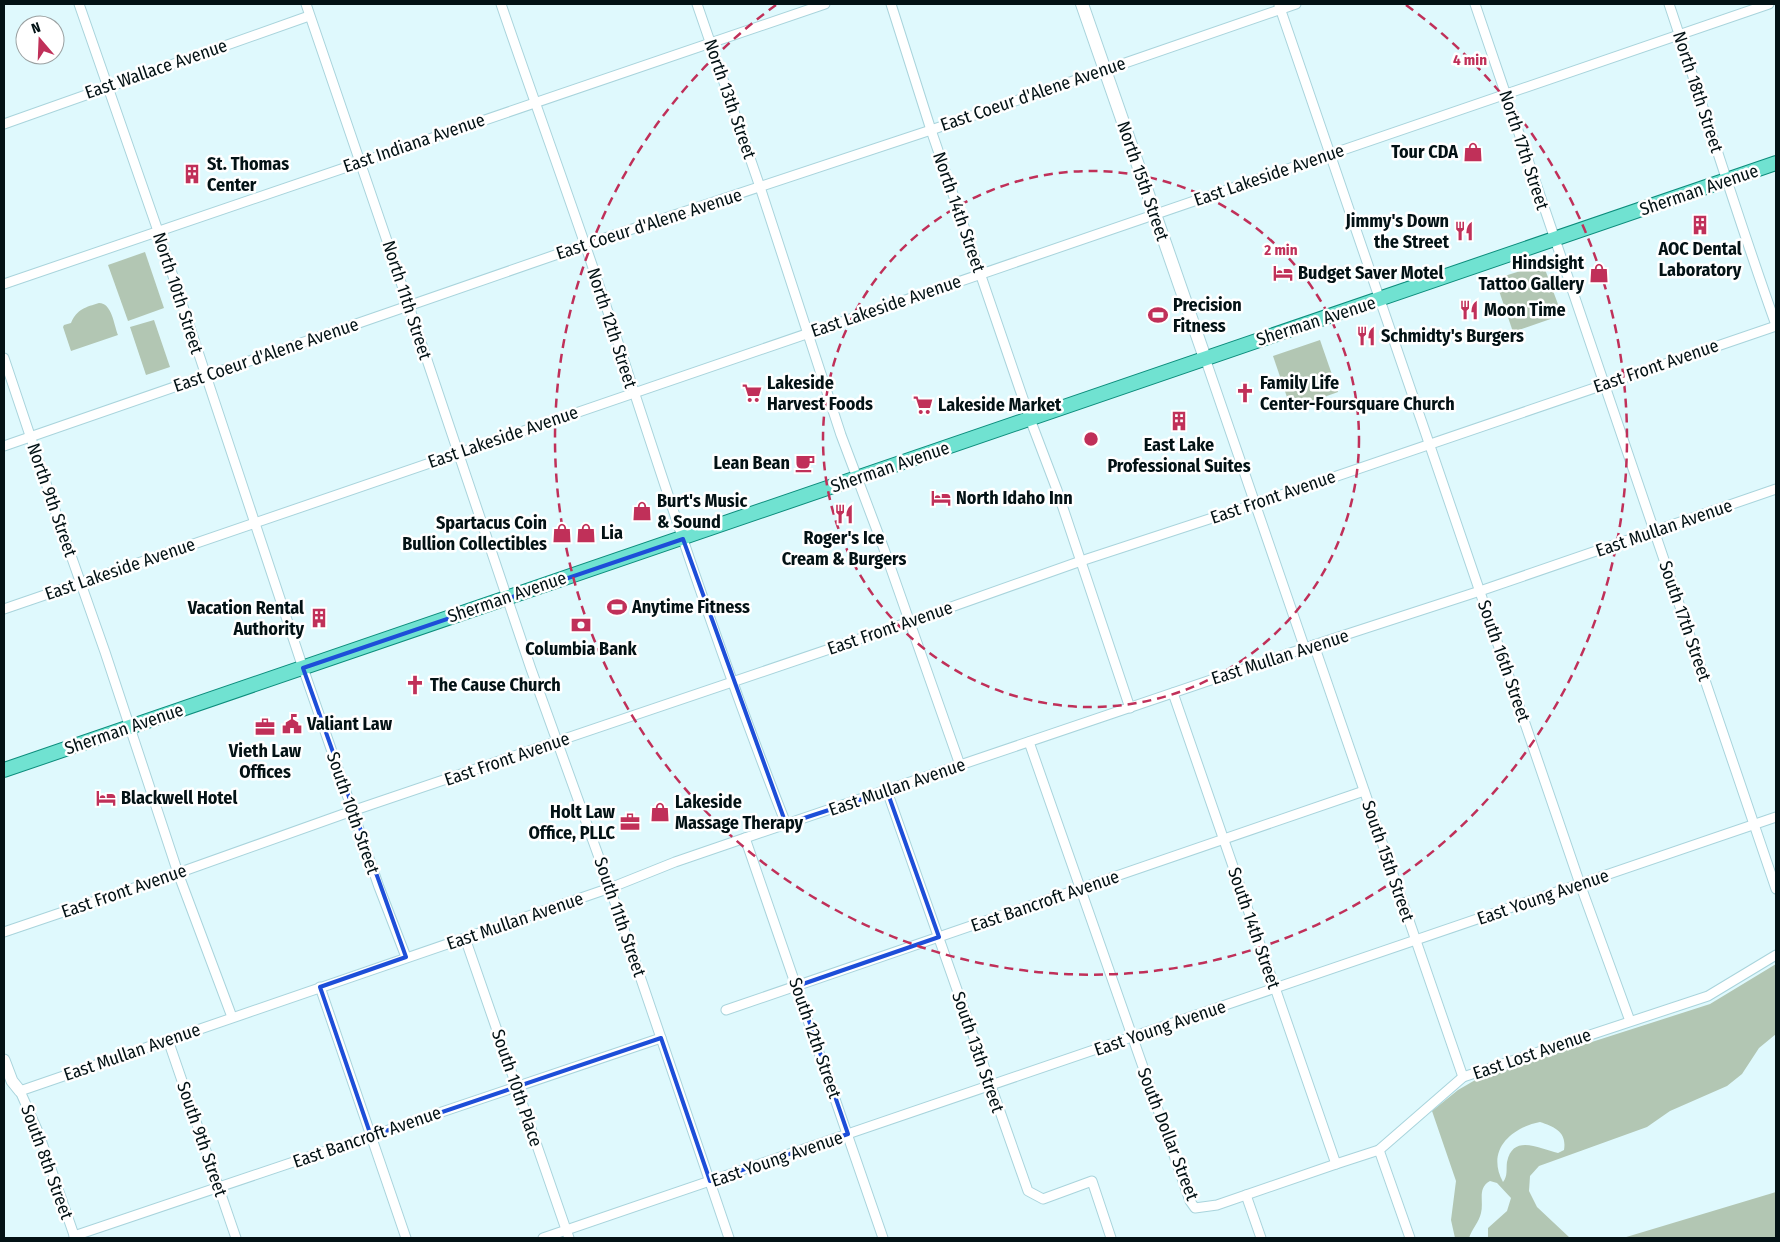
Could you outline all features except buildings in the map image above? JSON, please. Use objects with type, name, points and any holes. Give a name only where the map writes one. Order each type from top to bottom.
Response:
[{"type":"main road","name":"North 15th Street","points":[[1082,4],[1204,358]]},
{"type":"main road","name":"Sherman Avenue","points":[[4,770],[1776,163]]},
{"type":"street","name":"North 10th Street","points":[[79,4],[158,231],[303,668]]},
{"type":"street","name":"North 11th Street","points":[[306,4],[507,597]]},
{"type":"street","name":"North 12th Street","points":[[501,4],[682,539]]},
{"type":"street","name":"North 13th Street","points":[[697,4],[760,187],[856,478]]},
{"type":"street","name":"East Indiana Avenue","points":[[4,284],[360,161],[825,4]]},
{"type":"street","name":"North 14th Street","points":[[891,4],[931,130],[1030,419]]},
{"type":"street","name":"East Coeur d'Alene Avenue","points":[[4,446],[584,245],[931,130],[1279,6],[1296,4]]},
{"type":"street","name":"North 17th Street","points":[[1475,4],[1554,239]]},
{"type":"street","name":"North 18th Street","points":[[1669,4],[1776,326]]},
{"type":"street","name":"East Lakeside Avenue","points":[[4,609],[1769,4]]},
{"type":"street","name":"South 16th Street","points":[[1279,6],[1580,884],[1630,1021]]},
{"type":"street","name":"East Wallace Avenue","points":[[4,124],[309,16]]},
{"type":"street","name":"South 17th Street","points":[[1554,239],[1776,889]]},
{"type":"street","name":"East Front Avenue","points":[[4,932],[352,811],[909,622],[1081,561],[1255,504],[1604,383],[1776,326]]},
{"type":"street","name":"North 9th Street","points":[[4,358],[130,727]]},
{"type":"street","points":[[1204,358],[1305,649]]},
{"type":"street","points":[[1030,419],[1081,561],[1130,708]]},
{"type":"street","points":[[856,478],[960,766]]},
{"type":"street","name":"East Mullan Avenue","points":[[20,1091],[610,888],[675,862],[745,838],[1314,645],[1480,591],[1776,489]]},
{"type":"street","points":[[682,539],[759,756],[786,824]]},
{"type":"street","name":"South 11th Street","points":[[507,597],[557,743],[610,888],[728,1238]]},
{"type":"street","name":"South 15th Street","points":[[1314,645],[1463,1077]]},
{"type":"street","name":"South 10th Street","points":[[303,668],[352,811],[406,958]]},
{"type":"street","name":"South 14th Street","points":[[1173,693],[1336,1164]]},
{"type":"street","points":[[130,727],[178,873],[232,1017]]},
{"type":"street","name":"South Dollar Street","points":[[1029,742],[1190,1201],[1195,1208],[1198,1208],[1217,1205],[1246,1195]]},
{"type":"street","name":"South 13th Street","points":[[886,791],[1028,1191],[1043,1199],[1092,1182],[1111,1238]]},
{"type":"street","name":"East Bancroft Avenue","points":[[726,1010],[1364,791]]},
{"type":"street","name":"East Young Avenue","points":[[543,1238],[567,1234],[848,1134],[1776,817]]},
{"type":"street","name":"South 12th Street","points":[[745,838],[883,1238]]},
{"type":"street","name":"South 10th Place","points":[[465,938],[567,1234]]},
{"type":"street","name":"East Lost Avenue","points":[[1246,1195],[1380,1150],[1463,1077],[1708,996],[1776,954]]},
{"type":"street","points":[[320,987],[406,1238]]},
{"type":"street","name":"East Bancroft Avenue","points":[[74,1237],[516,1085],[661,1038]]},
{"type":"street","name":"South 9th Street","points":[[168,1040],[236,1238]]},
{"type":"street","name":"South 8th Street","points":[[4,1060],[12,1081],[20,1091],[39,1134],[74,1237]]},
{"type":"street","points":[[1380,1150],[1410,1238]]},
{"type":"street","points":[[1246,1195],[1261,1238]]},
{"type":"highlighted area","points":[[683,539],[786,824],[887,791],[939,937],[797,986],[848,1134],[710,1181],[661,1038],[371,1136],[320,987],[406,957],[303,668]]},
{"type":"green space","points":[[145,252],[164,308],[128,321],[108,265]]},
{"type":"green space","points":[[1543,264],[1562,315],[1513,332],[1495,279]]},
{"type":"green space","points":[[99,303],[110,310],[118,335],[71,351],[64,325],[71,323],[82,309]]},
{"type":"green space","points":[[154,320],[170,367],[146,375],[130,327]]},
{"type":"green space","points":[[1320,340],[1338,392],[1291,409],[1273,356]]},
{"type":"green space","points":[[1776,964],[1776,1034],[1759,1048],[1742,1074],[1727,1086],[1670,1111],[1647,1127],[1539,1166],[1530,1176],[1529,1191],[1537,1207],[1570,1238],[1488,1238],[1488,1228],[1507,1211],[1511,1198],[1497,1183],[1490,1181],[1482,1191],[1481,1213],[1469,1238],[1455,1238],[1451,1220],[1456,1181],[1432,1111],[1458,1090],[1477,1079],[1710,1004]],"holes":[[[1540,1122],[1559,1131],[1564,1139],[1564,1150],[1558,1153],[1528,1145],[1521,1145],[1515,1148],[1510,1153],[1503,1182],[1498,1171],[1497,1160],[1499,1151],[1511,1135],[1529,1125]]]},
{"type":"green space","points":[[1776,1192],[1776,1238],[1623,1238]]},
{"type":"place","name":"Tour CDA","points":[[1473,152]]},
{"type":"place","name":"St. Thomas Center","points":[[192,174]]},
{"type":"place","name":"AOC Dental Laboratory","points":[[1700,225]]},
{"type":"place","name":"Jimmy's Down the Street","points":[[1464,231]]},
{"type":"place","name":"Budget Saver Motel","points":[[1283,273]]},
{"type":"place","name":"Hindsight Tattoo Gallery","points":[[1599,273]]},
{"type":"place","name":"Moon Time","points":[[1469,310]]},
{"type":"place","name":"Precision Fitness","points":[[1158,315]]},
{"type":"place","name":"Schmidty's Burgers","points":[[1366,336]]},
{"type":"place","name":"Lakeside Harvest Foods","points":[[752,393]]},
{"type":"place","name":"Family Life Center-Foursquare Church","points":[[1245,393]]},
{"type":"place","name":"Lakeside Market","points":[[923,405]]},
{"type":"place","name":"East Lake Professional Suites","points":[[1179,421]]},
{"type":"place","name":"Lean Bean","points":[[805,463]]},
{"type":"place","name":"North Idaho Inn","points":[[941,498]]},
{"type":"place","name":"Burt's Music & Sound","points":[[642,511]]},
{"type":"place","name":"Roger's Ice Cream & Burgers","points":[[844,514]]},
{"type":"place","name":"Spartacus Coin Bullion Collectibles","points":[[562,533]]},
{"type":"place","name":"Lia","points":[[586,533]]},
{"type":"place","name":"Anytime Fitness","points":[[617,607]]},
{"type":"place","name":"Vacation Rental Authority","points":[[319,618]]},
{"type":"place","name":"Columbia Bank","points":[[581,625]]},
{"type":"place","name":"The Cause Church","points":[[415,685]]},
{"type":"place","name":"Valiant Law","points":[[292,724]]},
{"type":"place","name":"Vieth Law Offices","points":[[265,727]]},
{"type":"place","name":"Blackwell Hotel","points":[[106,798]]},
{"type":"place","name":"Lakeside Massage Therapy","points":[[660,812]]},
{"type":"place","name":"Holt Law Office, PLLC","points":[[630,822]]}]
